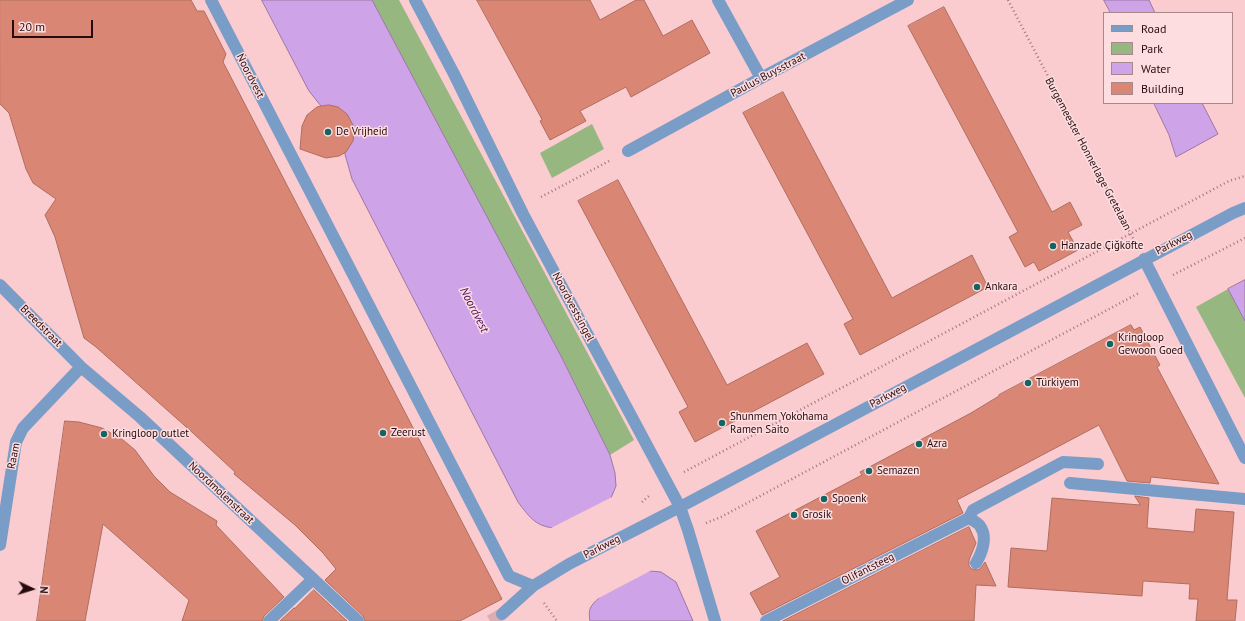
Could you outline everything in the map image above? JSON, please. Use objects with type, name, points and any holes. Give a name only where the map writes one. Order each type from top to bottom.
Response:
[{"type":"street","name":"Noordvest","points":[[211,0],[508,576],[533,586]]},
{"type":"street","name":"Noordvestsingel","points":[[415,0],[454,74],[523,214],[668,482],[680,507],[688,530],[715,621]]},
{"type":"street","points":[[718,0],[761,78]]},
{"type":"street","name":"Paulus Buysstraat","points":[[628,151],[908,0]]},
{"type":"street","name":"Parkweg","points":[[502,614],[533,586],[569,564],[680,507],[1144,259],[1245,208]]},
{"type":"street","points":[[1144,259],[1245,458]]},
{"type":"street","name":"Breedstraat","points":[[0,285],[81,367]]},
{"type":"street","name":"Raam","points":[[0,545],[16,442],[23,428],[81,367]]},
{"type":"street","name":"Noordmolenstraat","points":[[81,367],[140,417],[358,621]]},
{"type":"street","name":"Olifantsteeg","points":[[766,621],[969,518],[973,510],[1063,462],[1098,464]]},
{"type":"street","points":[[1070,483],[1245,499]]},
{"type":"street","points":[[969,518],[980,526],[984,539],[982,554],[976,563]]},
{"type":"street","points":[[269,621],[313,579]]},
{"type":"path","name":"Burgemeester Honnerlage Gretelaan","points":[[1008,0],[1144,259]]},
{"type":"path","points":[[540,197],[628,151]]},
{"type":"path","points":[[640,503],[683,472],[1230,181],[1245,176]]},
{"type":"path","points":[[688,530],[721,517],[1156,283],[1245,238]]},
{"type":"green space","points":[[372,0],[399,0],[634,440],[610,455],[562,358]]},
{"type":"green space","points":[[592,124],[604,149],[552,178],[540,153]]},
{"type":"green space","points":[[1228,289],[1245,321],[1245,398],[1196,307]]},
{"type":"water","points":[[262,0],[372,0],[562,358],[610,455],[615,473],[616,486],[611,498],[606,504],[643,573],[650,571],[661,572],[676,582],[693,621],[590,621],[590,608],[599,598],[558,528],[551,528],[539,524],[526,513],[518,502],[352,179],[337,126],[309,91]]},
{"type":"water","points":[[1104,0],[1149,0],[1155,12],[1110,12]]},
{"type":"water","points":[[1154,104],[1203,104],[1218,134],[1176,157],[1169,135]]},
{"type":"water","points":[[1245,280],[1245,321],[1228,289]]},
{"type":"pier","points":[[614,496],[609,504],[644,571],[654,569],[593,601],[596,597],[557,530],[551,530],[551,528]]},
{"type":"building","points":[[0,0],[191,0],[197,11],[204,11],[226,54],[223,62],[502,599],[460,621],[365,621],[363,616],[325,580],[336,569],[323,553],[295,525],[234,474],[235,472],[193,433],[84,338],[55,237],[45,215],[56,199],[33,183],[26,169],[9,113],[0,104]]},
{"type":"building","points":[[477,0],[590,0],[600,20],[636,0],[644,0],[663,36],[692,20],[710,53],[631,97],[626,87],[580,111],[586,121],[550,140],[540,121],[542,120]]},
{"type":"building","points":[[944,7],[1052,212],[1070,202],[1082,225],[1068,232],[1078,250],[1039,271],[1034,262],[1025,267],[1009,237],[1018,232],[908,26]]},
{"type":"building","points":[[783,92],[892,298],[972,255],[988,287],[860,355],[844,324],[853,319],[743,113]]},
{"type":"building","name":"De Vrijheid","points":[[329,105],[338,107],[347,114],[353,125],[354,133],[353,141],[346,152],[339,156],[326,158],[300,149],[302,126],[307,115],[317,107]]},
{"type":"building","points":[[618,180],[727,385],[807,343],[824,374],[695,442],[679,412],[688,407],[578,201]]},
{"type":"building","points":[[1131,325],[1134,330],[1140,327],[1160,365],[1157,367],[1219,484],[1151,477],[1150,483],[1127,481],[1099,425],[957,500],[963,513],[762,615],[750,593],[780,577],[756,531],[862,475],[860,472],[971,413],[999,395]]},
{"type":"building","points":[[65,421],[79,422],[102,428],[123,440],[135,450],[154,476],[170,492],[217,521],[216,525],[284,597],[264,616],[262,621],[182,621],[189,600],[103,524],[85,621],[37,621]]},
{"type":"building","points":[[1135,496],[1149,498],[1147,528],[1194,532],[1196,509],[1234,512],[1227,600],[1237,600],[1235,621],[1196,621],[1198,599],[1189,599],[1190,584],[1143,581],[1142,596],[1008,587],[1011,548],[1047,551],[1052,498],[1140,505]]},
{"type":"building","points":[[969,527],[976,543],[969,560],[969,566],[972,569],[977,570],[980,569],[985,562],[996,586],[976,585],[974,621],[783,621]]},
{"type":"building","points":[[314,590],[347,621],[280,621],[295,608]]},
{"type":"tunnel","points":[[490,621],[502,614]]},
{"type":"place","name":"De Vrijheid","points":[[328,132]]},
{"type":"place","name":"Hanzade Çiğköfte","points":[[1053,246]]},
{"type":"place","name":"Ankara","points":[[977,287]]},
{"type":"place","name":"Kringloop Gewoon Goed","points":[[1110,344]]},
{"type":"place","name":"Türkiyem","points":[[1028,383]]},
{"type":"place","name":"Shunmem Yokohama Ramen Saito","points":[[722,423]]},
{"type":"place","name":"Zeerust","points":[[383,433]]},
{"type":"place","name":"Kringloop outlet","points":[[104,434]]},
{"type":"place","name":"Azra","points":[[919,444]]},
{"type":"place","name":"Semazen","points":[[869,471]]},
{"type":"place","name":"Spoenk","points":[[824,499]]},
{"type":"place","name":"Grosik","points":[[794,515]]}]
